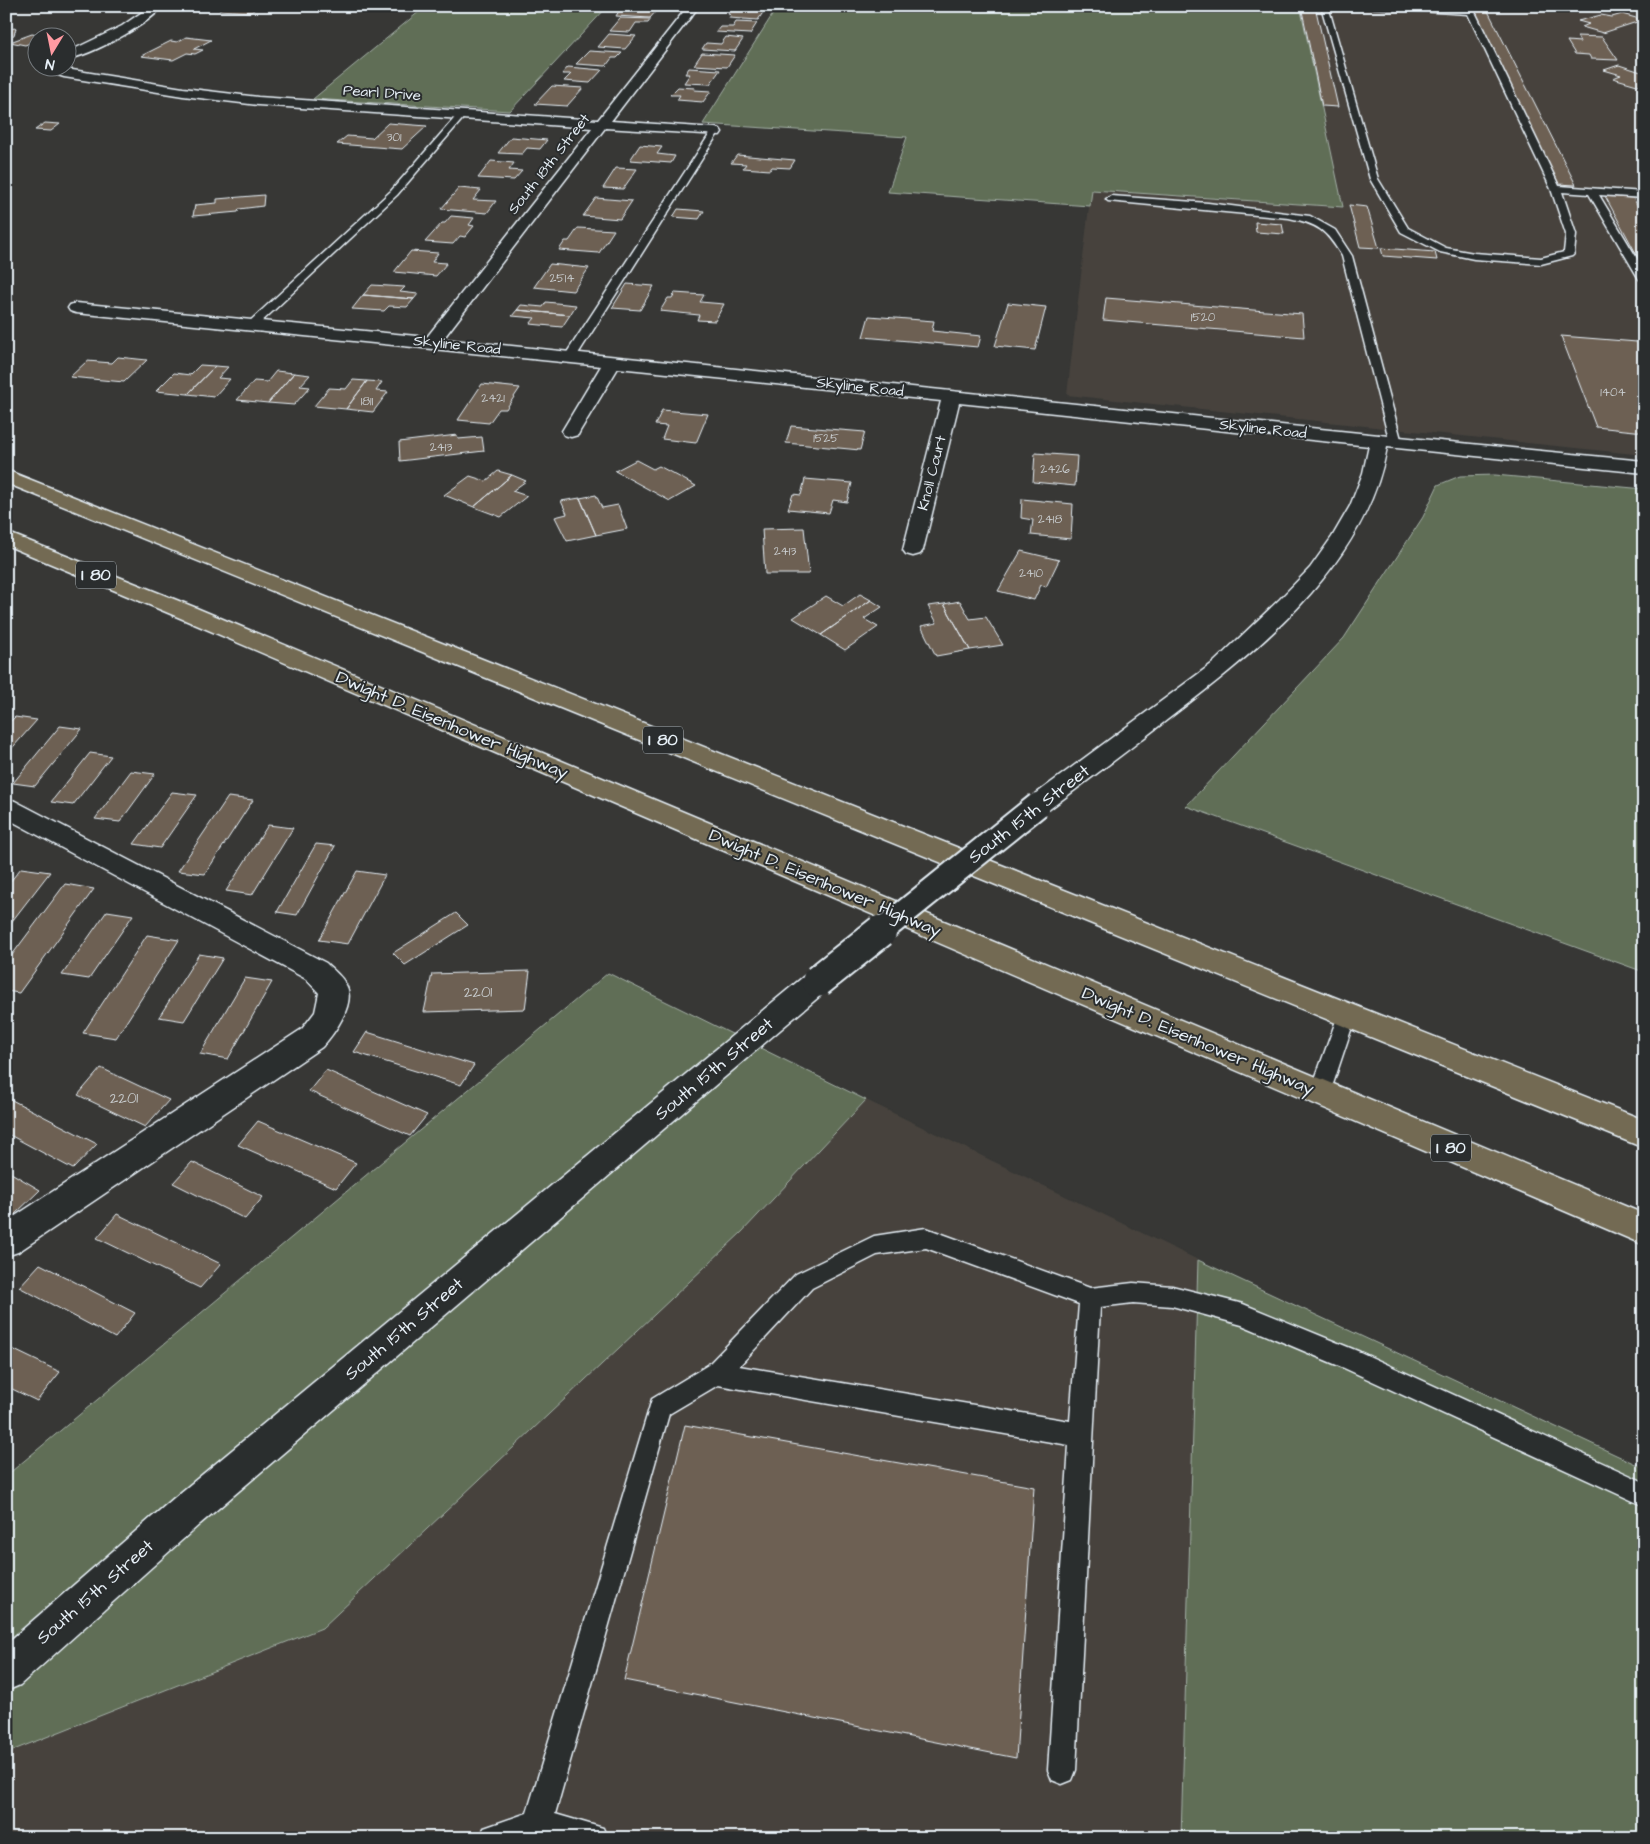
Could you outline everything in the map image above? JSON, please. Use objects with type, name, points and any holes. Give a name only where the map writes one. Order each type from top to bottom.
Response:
[{"type":"highway","name":"I 80","points":[[6,476],[1644,1134]]},
{"type":"highway","name":"Dwight D. Eisenhower Highway","points":[[6,538],[196,616],[1644,1230]]},
{"type":"street","points":[[78,51],[120,32],[142,19],[158,6]]},
{"type":"street","name":"South 18th Street","points":[[431,343],[694,6]]},
{"type":"street","name":"Pearl Drive","points":[[78,75],[224,98],[715,132]]},
{"type":"street","name":"Skyline Road","points":[[76,308],[253,324],[1644,467]]},
{"type":"street","points":[[571,431],[613,361]]},
{"type":"street","name":"Knoll Court","points":[[913,550],[951,397]]},
{"type":"street","name":"South 15th Street","points":[[6,1671],[194,1505],[818,981],[1038,805],[1221,668],[1288,604],[1322,565],[1342,538],[1360,506],[1387,442]]},
{"type":"street","points":[[6,807],[316,971],[334,989],[333,1004],[328,1019],[312,1038],[6,1241]]},
{"type":"lane","points":[[1324,6],[1374,179],[1404,230],[1444,250],[1474,256],[1541,261],[1568,254],[1571,234],[1556,189],[1471,12],[1373,6]]},
{"type":"lane","points":[[253,324],[394,193],[462,115]]},
{"type":"lane","points":[[570,357],[715,132]]},
{"type":"lane","points":[[1556,189],[1644,195]]},
{"type":"lane","points":[[1592,191],[1643,276]]},
{"type":"lane","points":[[1111,199],[1289,214],[1310,219],[1332,232],[1347,256],[1387,442]]},
{"type":"lane","points":[[1320,1093],[1347,1015]]},
{"type":"lane","points":[[538,1824],[660,1407],[716,1373],[804,1282],[874,1246],[926,1238],[1090,1298],[1133,1293],[1172,1296],[1243,1315],[1360,1364],[1644,1494]]},
{"type":"lane","points":[[1062,1770],[1090,1298]]},
{"type":"lane","points":[[716,1373],[1081,1435]]},
{"type":"lane","points":[[494,1838],[538,1824],[593,1838]]},
{"type":"shaded area","points":[[1300,6],[1644,6],[1644,455],[1067,395],[1091,190],[1343,207]]},
{"type":"shaded area","points":[[866,1100],[1198,1260],[1181,1838],[6,1838],[6,1753],[322,1628],[742,1232]]},
{"type":"green space","points":[[426,6],[608,6],[510,111],[313,99]]},
{"type":"green space","points":[[778,6],[1300,6],[1343,207],[1092,190],[1090,206],[888,192],[907,137],[703,124]]},
{"type":"green space","points":[[1495,475],[1644,489],[1644,972],[1186,806],[1344,638],[1423,517],[1438,485],[1460,476]]},
{"type":"green space","points":[[608,973],[866,1100],[742,1232],[322,1628],[6,1753],[6,1476]]},
{"type":"green space","points":[[1198,1260],[1644,1468],[1644,1838],[1181,1838]]},
{"type":"building","points":[[224,6],[259,6],[251,12],[219,10]]},
{"type":"building","points":[[622,6],[640,6],[638,9],[657,10],[650,18],[616,16]]},
{"type":"building","points":[[1301,6],[1315,6],[1338,107],[1322,106]]},
{"type":"building","points":[[1403,6],[1458,6],[1459,10]]},
{"type":"building","points":[[731,9],[764,11],[758,20],[729,18],[731,15],[728,14]]},
{"type":"building","points":[[1473,11],[1488,11],[1576,185],[1558,184]]},
{"type":"building","points":[[1622,14],[1643,20],[1603,33],[1582,27],[1589,24],[1578,21],[1601,15],[1612,17]]},
{"type":"building","points":[[620,18],[651,19],[648,23],[636,23],[630,32],[609,31]]},
{"type":"building","points":[[736,22],[757,23],[750,34],[716,32],[720,27],[733,27]]},
{"type":"building","points":[[8,23],[8,29],[16,28],[14,35],[6,36]]},
{"type":"building","points":[[609,34],[636,36],[625,49],[598,47]]},
{"type":"building","points":[[28,35],[28,44],[25,45],[10,42]]},
{"type":"building","points":[[1577,36],[1602,37],[1618,60],[1591,59],[1589,55],[1575,54],[1567,41],[1580,42]]},
{"type":"building","points":[[186,37],[211,40],[194,49],[203,50],[195,54],[187,53],[173,60],[141,56],[171,41],[177,42]]},
{"type":"building","points":[[726,37],[743,39],[735,51],[702,49],[706,43],[721,44]]},
{"type":"building","points":[[589,51],[622,53],[617,58],[612,58],[606,66],[576,64]]},
{"type":"building","points":[[702,53],[735,55],[727,67],[694,65]]},
{"type":"building","points":[[1619,65],[1644,73],[1644,87],[1613,78],[1621,75],[1604,70]]},
{"type":"building","points":[[568,67],[602,70],[590,83],[564,81],[571,74],[562,74]]},
{"type":"building","points":[[689,68],[720,70],[710,84],[684,83],[690,74],[685,74]]},
{"type":"building","points":[[552,86],[583,88],[567,106],[535,104]]},
{"type":"building","points":[[678,87],[711,91],[703,102],[677,100],[680,95],[670,95]]},
{"type":"building","points":[[45,123],[60,124],[51,131],[35,130]]},
{"type":"building","points":[[388,123],[427,126],[402,149],[337,144],[347,136],[372,138]]},
{"type":"building","points":[[511,137],[547,140],[540,149],[527,148],[522,154],[498,153]]},
{"type":"building","points":[[640,145],[662,147],[657,154],[675,156],[671,163],[630,160]]},
{"type":"building","points":[[737,155],[795,160],[790,168],[772,167],[770,170],[743,168],[746,164],[731,163]]},
{"type":"building","points":[[491,161],[514,163],[509,170],[522,171],[514,180],[478,178]]},
{"type":"building","points":[[616,168],[637,169],[623,189],[603,188]]},
{"type":"building","points":[[459,188],[481,190],[473,200],[496,201],[487,213],[441,209]]},
{"type":"building","points":[[264,195],[263,206],[239,209],[238,212],[193,216],[195,205],[217,203],[217,199]]},
{"type":"building","points":[[1605,196],[1633,198],[1644,216],[1644,268]]},
{"type":"building","points":[[596,198],[632,201],[620,219],[583,216]]},
{"type":"building","points":[[1349,205],[1367,207],[1379,248],[1360,247]]},
{"type":"building","points":[[678,209],[704,211],[699,219],[673,217]]},
{"type":"building","points":[[451,216],[474,218],[469,225],[474,226],[465,237],[460,236],[453,244],[425,242],[442,223],[445,223]]},
{"type":"building","points":[[1255,222],[1282,224],[1284,234],[1256,232]]},
{"type":"building","points":[[578,228],[614,230],[599,253],[559,250],[565,241],[569,241]]},
{"type":"building","points":[[1381,248],[1435,252],[1437,260],[1383,256]]},
{"type":"building","points":[[411,251],[438,253],[432,262],[447,263],[436,276],[394,272]]},
{"type":"building","points":[[550,264],[589,268],[573,291],[534,287]]},
{"type":"building","points":[[627,284],[654,286],[640,310],[612,308]]},
{"type":"building","points":[[372,285],[405,287],[400,292],[418,294],[414,299],[363,295]]},
{"type":"building","points":[[675,293],[704,295],[700,302],[724,304],[715,321],[697,320],[699,315],[660,311],[668,298],[672,298]]},
{"type":"building","points":[[363,295],[414,299],[407,307],[389,306],[384,311],[352,309]]},
{"type":"building","points":[[1106,298],[1302,314],[1304,337],[1103,320]]},
{"type":"building","points":[[546,302],[576,305],[570,315],[517,310],[521,305],[543,307]]},
{"type":"building","points":[[1008,303],[1046,307],[1035,350],[995,346]]},
{"type":"building","points":[[517,310],[570,315],[562,327],[530,324],[535,318],[512,316]]},
{"type":"building","points":[[869,316],[934,321],[932,331],[981,336],[978,347],[863,337]]},
{"type":"building","points":[[1561,336],[1637,342],[1644,357],[1644,432],[1596,427]]},
{"type":"building","points":[[118,357],[147,360],[124,382],[70,377],[87,361],[112,363]]},
{"type":"building","points":[[200,365],[215,366],[188,394],[156,391],[174,373],[190,375]]},
{"type":"building","points":[[215,366],[228,367],[218,378],[230,379],[214,397],[188,394]]},
{"type":"building","points":[[276,371],[294,373],[268,403],[237,400],[254,381],[267,382]]},
{"type":"building","points":[[294,373],[310,375],[300,386],[310,387],[294,405],[268,403]]},
{"type":"building","points":[[353,380],[367,381],[346,409],[314,406],[329,388],[346,389]]},
{"type":"building","points":[[367,381],[382,382],[376,391],[388,392],[373,412],[346,409]]},
{"type":"building","points":[[482,384],[520,388],[506,409],[499,409],[489,423],[458,420]]},
{"type":"building","points":[[662,410],[708,414],[696,443],[662,439],[667,426],[655,425]]},
{"type":"building","points":[[791,426],[865,432],[860,450],[786,443]]},
{"type":"building","points":[[457,435],[458,439],[482,437],[484,451],[400,461],[399,442]]},
{"type":"building","points":[[1035,453],[1077,456],[1075,486],[1033,482]]},
{"type":"building","points":[[636,460],[653,469],[659,466],[696,486],[670,501],[615,471]]},
{"type":"building","points":[[498,471],[512,475],[474,507],[444,495],[470,476],[486,481]]},
{"type":"building","points":[[512,475],[526,481],[512,491],[527,496],[501,517],[474,507]]},
{"type":"building","points":[[805,479],[852,483],[847,502],[833,500],[829,513],[788,509],[793,494],[801,495]]},
{"type":"building","points":[[596,495],[602,508],[618,505],[627,529],[596,535],[580,498]]},
{"type":"building","points":[[580,498],[596,535],[567,541],[555,517],[567,514],[561,501]]},
{"type":"building","points":[[1022,499],[1073,504],[1071,539],[1031,535],[1033,520],[1021,518]]},
{"type":"building","points":[[804,528],[809,574],[765,574],[762,529]]},
{"type":"building","points":[[1021,551],[1059,560],[1046,587],[1041,585],[1034,600],[998,591]]},
{"type":"building","points":[[860,594],[871,600],[821,635],[793,618],[826,596],[843,606]]},
{"type":"building","points":[[871,600],[882,607],[864,619],[878,627],[845,650],[821,635]]},
{"type":"building","points":[[960,601],[970,619],[986,617],[1003,645],[970,650],[944,604]]},
{"type":"building","points":[[944,604],[970,650],[936,656],[921,626],[937,623],[928,606]]},
{"type":"building","points":[[15,717],[37,720],[6,755],[6,726]]},
{"type":"building","points":[[60,726],[82,729],[35,786],[13,783]]},
{"type":"building","points":[[90,753],[111,756],[73,805],[51,802]]},
{"type":"building","points":[[131,771],[155,774],[120,822],[95,819]]},
{"type":"building","points":[[172,792],[197,795],[160,848],[134,844]]},
{"type":"building","points":[[228,797],[253,800],[205,874],[178,871]]},
{"type":"building","points":[[268,825],[293,828],[252,895],[226,891]]},
{"type":"building","points":[[316,844],[335,846],[297,915],[277,912]]},
{"type":"building","points":[[21,868],[50,872],[6,929],[6,887]]},
{"type":"building","points":[[357,871],[385,875],[348,944],[319,940]]},
{"type":"building","points":[[65,884],[94,889],[19,993],[6,991],[6,963]]},
{"type":"building","points":[[107,911],[133,915],[89,979],[62,975]]},
{"type":"building","points":[[456,913],[468,925],[405,965],[393,953]]},
{"type":"building","points":[[147,935],[179,940],[116,1038],[83,1033]]},
{"type":"building","points":[[199,954],[223,958],[184,1021],[159,1017]]},
{"type":"building","points":[[530,971],[525,1009],[424,1012],[432,974]]},
{"type":"building","points":[[245,978],[272,982],[228,1059],[200,1054]]},
{"type":"building","points":[[367,1032],[474,1065],[461,1085],[354,1052]]},
{"type":"building","points":[[101,1068],[169,1100],[145,1127],[78,1095]]},
{"type":"building","points":[[326,1070],[427,1115],[410,1136],[309,1091]]},
{"type":"building","points":[[6,1097],[97,1144],[73,1169],[6,1133]]},
{"type":"building","points":[[258,1121],[356,1163],[336,1188],[238,1145]]},
{"type":"building","points":[[192,1162],[263,1197],[245,1219],[173,1183]]},
{"type":"building","points":[[6,1170],[40,1190],[12,1217],[6,1214]]},
{"type":"building","points":[[117,1214],[221,1264],[200,1288],[97,1238]]},
{"type":"building","points":[[40,1264],[135,1313],[115,1338],[19,1287]]},
{"type":"building","points":[[6,1346],[60,1372],[37,1401],[6,1386]]},
{"type":"building","points":[[685,1425],[1034,1487],[1016,1758],[624,1680]]}]
